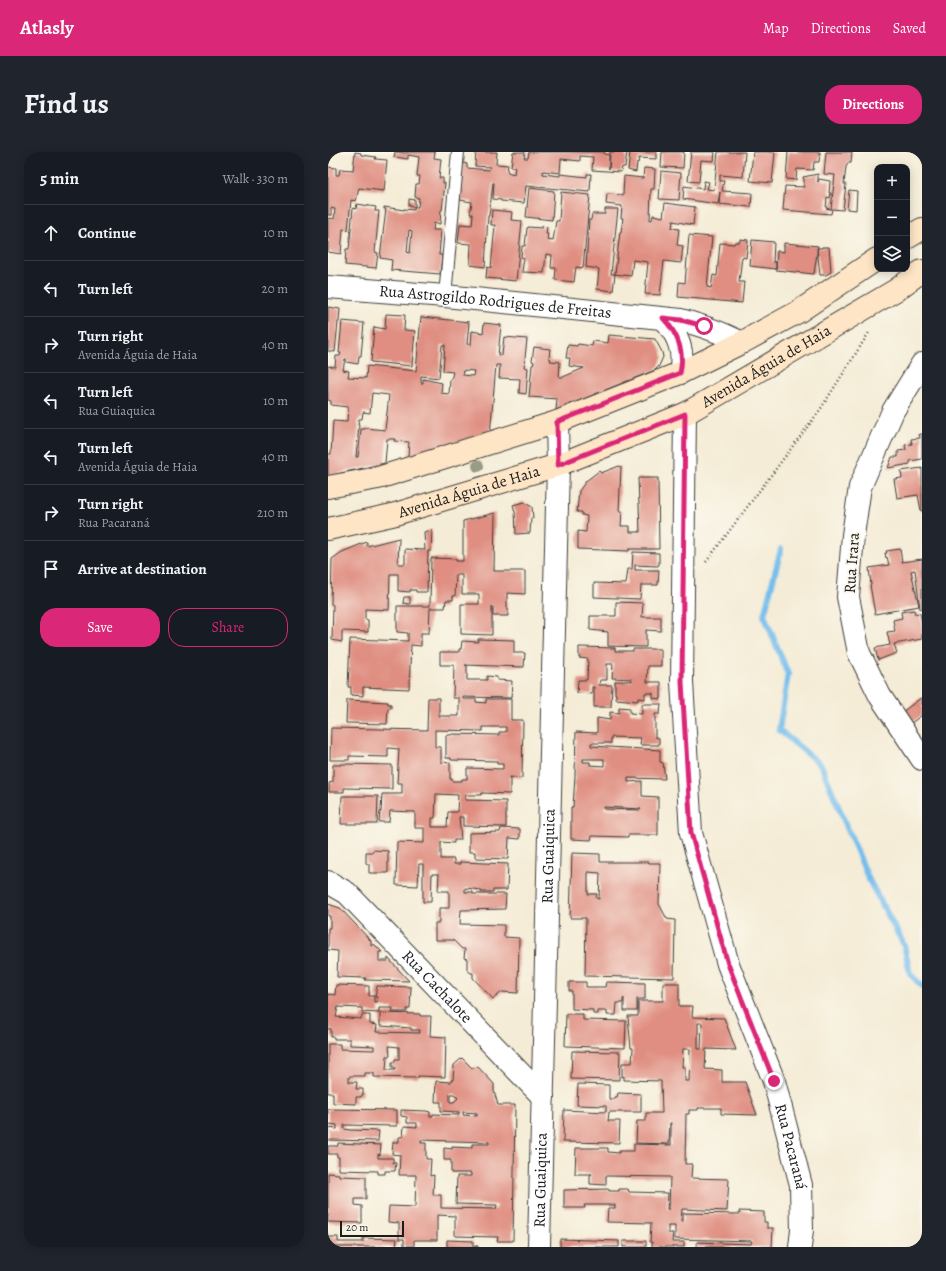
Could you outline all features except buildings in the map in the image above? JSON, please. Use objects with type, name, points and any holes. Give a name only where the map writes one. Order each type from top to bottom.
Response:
[{"type":"main road","points":[[910,236],[922,229]]},
{"type":"main road","name":"Avenida Águia de Haia","points":[[328,487],[378,478],[557,422],[680,373],[741,344],[798,312],[874,260]]},
{"type":"main road","name":"Avenida Águia de Haia","points":[[328,529],[392,515],[558,465],[685,414],[896,290],[922,271]]},
{"type":"street","name":"Rua Astrogildo Rodrigues de Freitas","points":[[328,287],[445,296],[681,320],[726,334],[741,344]]},
{"type":"street","points":[[663,318],[671,326],[680,345],[682,364],[680,373]]},
{"type":"street","name":"Rua Irara","points":[[922,364],[893,410],[860,487],[853,535],[848,597],[859,653],[880,696],[922,759]]},
{"type":"street","name":"Rua Pacaraná","points":[[685,414],[682,682],[691,833],[728,964],[776,1088],[801,1185],[802,1230],[800,1247]]},
{"type":"street","name":"Rua Guaiquica","points":[[539,1247],[558,465],[557,422]]},
{"type":"street","name":"Rua Cachalote","points":[[328,882],[347,893],[543,1097]]},
{"type":"lane","points":[[445,296],[458,152]]},
{"type":"path","points":[[683,593],[820,410],[871,330]]},
{"type":"waterway","points":[[781,549],[764,615],[788,674],[779,730],[821,765],[869,880],[904,945],[910,974],[922,986]]},
{"type":"route","points":[[704,326],[681,320],[663,318],[671,326],[680,345],[682,354],[680,373],[557,422],[558,465],[685,414],[682,682],[691,833],[728,964],[774,1081]]}]
